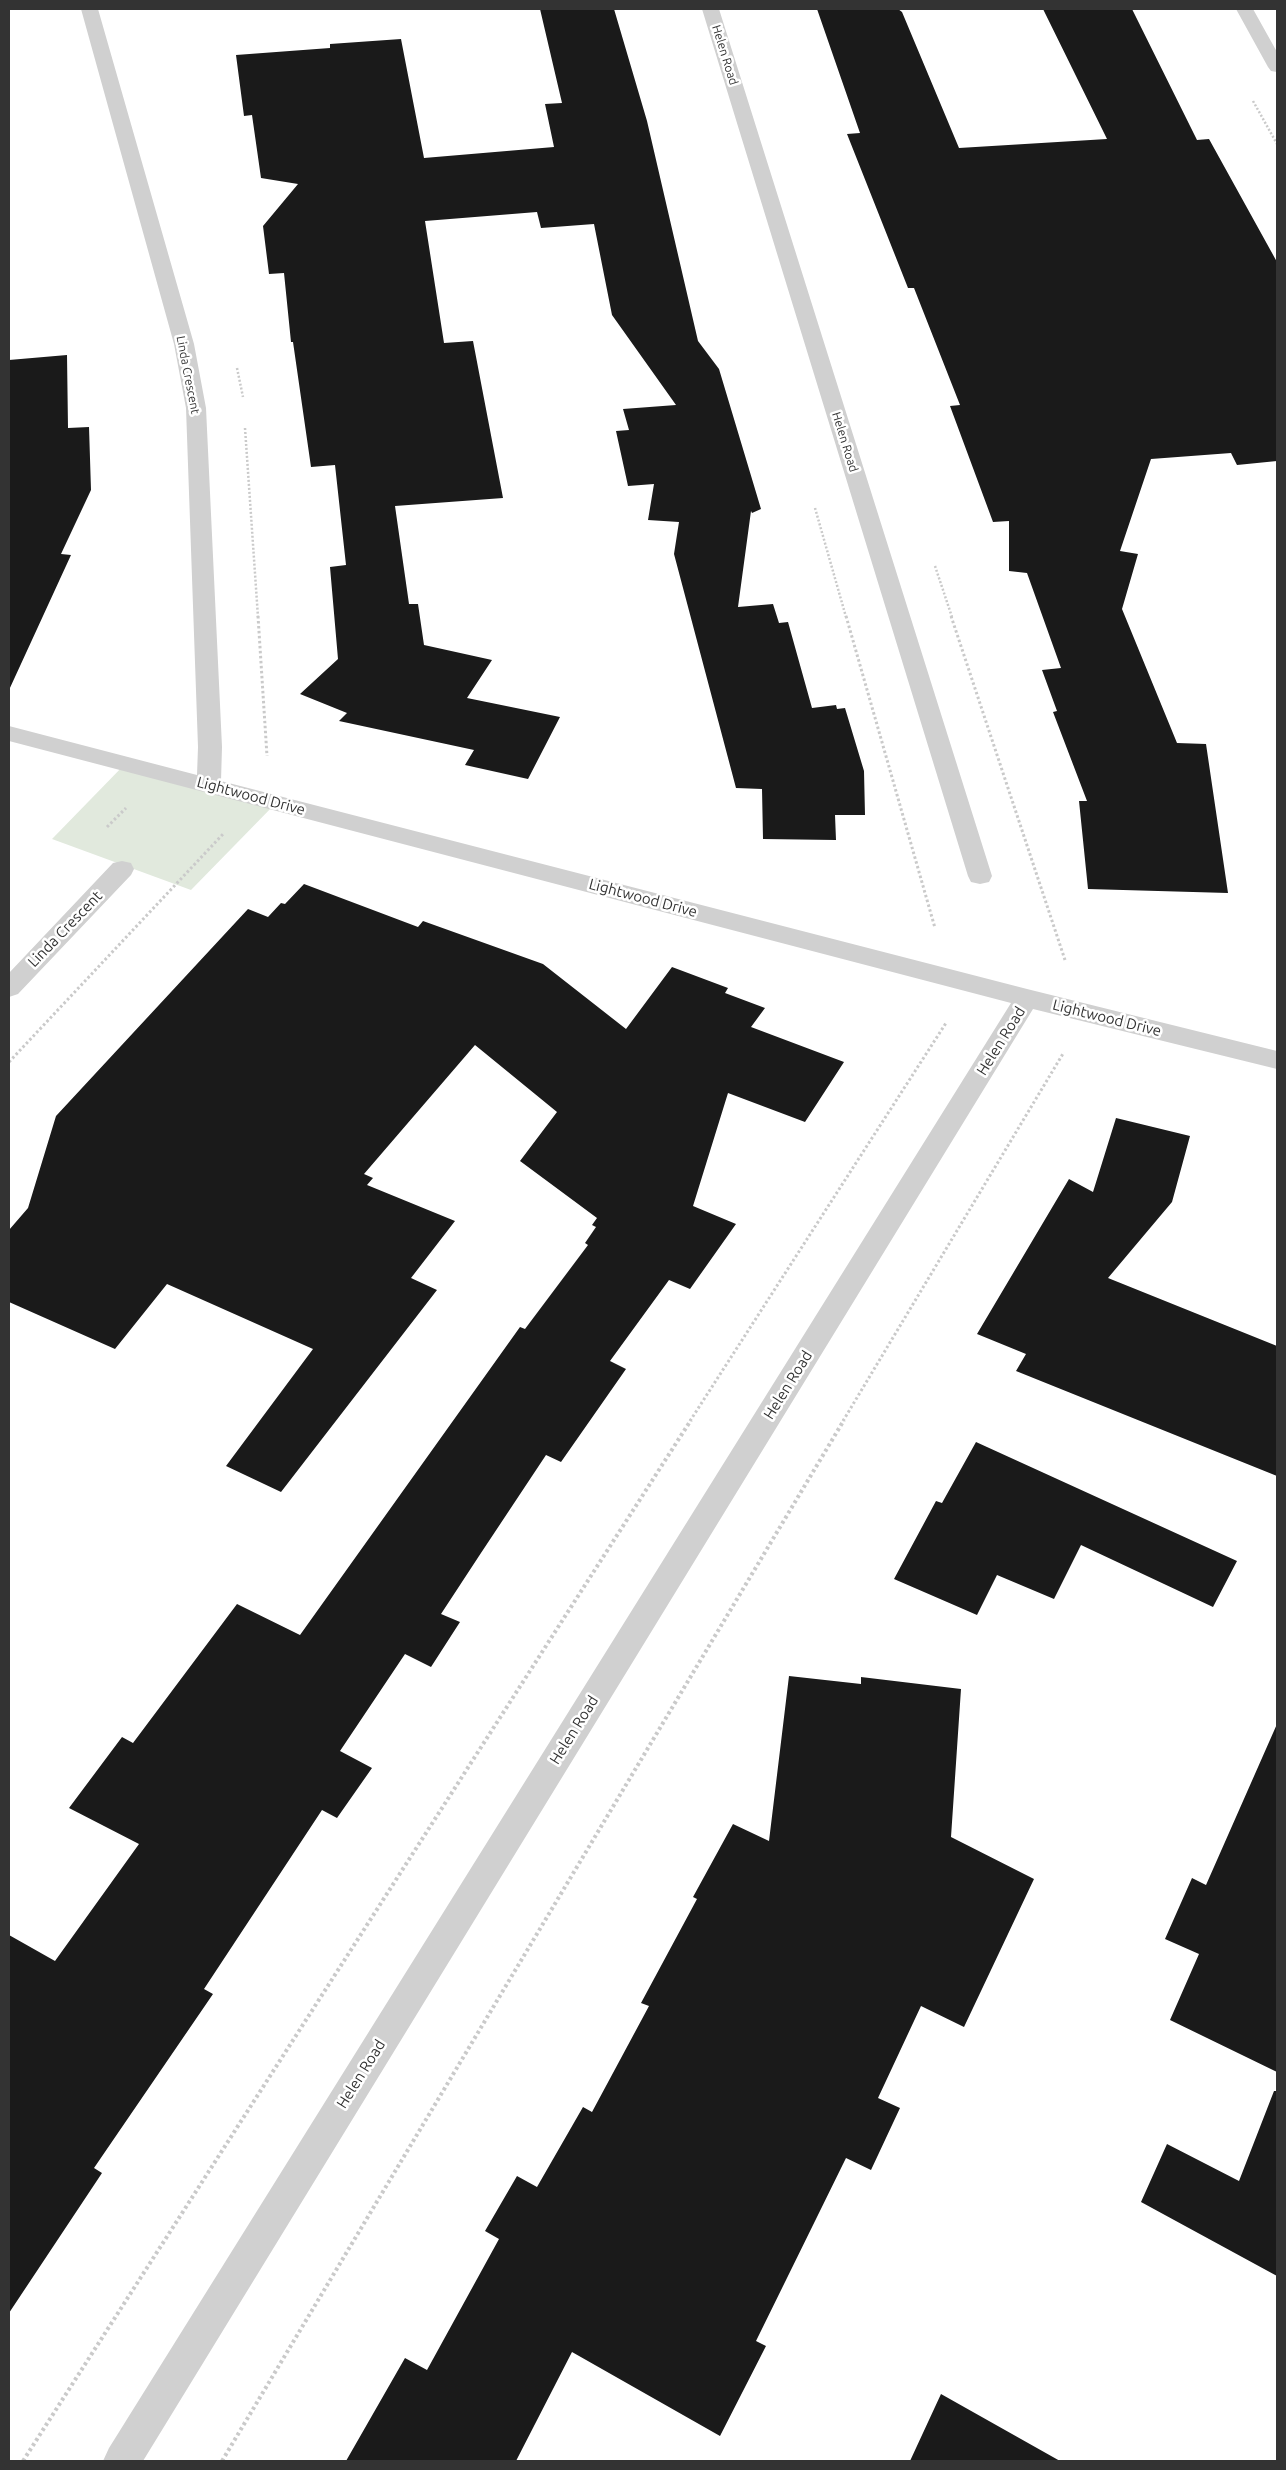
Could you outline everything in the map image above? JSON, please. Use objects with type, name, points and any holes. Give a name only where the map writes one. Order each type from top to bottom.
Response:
[{"type":"street","name":"Linda Crescent","points":[[88,9],[184,344],[196,408],[210,747],[209,784]]},
{"type":"street","name":"Helen Road","points":[[710,9],[980,876]]},
{"type":"street","points":[[1244,9],[1277,67]]},
{"type":"street","name":"Lightwood Drive","points":[[9,734],[209,784],[1027,998],[1277,1060]]},
{"type":"street","name":"Linda Crescent","points":[[9,988],[122,869]]},
{"type":"street","name":"Helen Road","points":[[122,2461],[1027,998]]},
{"type":"path","points":[[9,1062],[228,828]]},
{"type":"path","points":[[23,2461],[950,1016]]},
{"type":"path","points":[[222,2461],[1067,1047]]},
{"type":"shaded area","points":[[126,763],[276,803],[191,890],[52,839]]},
{"type":"building","points":[[540,9],[614,9],[647,121],[698,341],[719,369],[761,509],[752,513],[751,511],[738,607],[773,604],[779,623],[788,622],[812,708],[836,705],[837,709],[845,708],[864,771],[865,815],[835,815],[836,840],[763,839],[762,789],[736,788],[674,554],[679,522],[648,520],[654,484],[628,486],[616,431],[629,430],[623,409],[676,405],[612,315],[594,224],[541,228],[537,212],[425,221],[444,343],[473,341],[503,498],[395,506],[409,604],[418,604],[424,645],[492,660],[467,698],[560,717],[528,779],[465,765],[474,750],[339,721],[347,713],[300,694],[338,659],[330,567],[346,565],[335,465],[311,467],[293,342],[291,342],[284,273],[269,274],[263,226],[298,184],[261,178],[252,115],[244,116],[236,55],[330,48],[330,44],[401,39],[424,158],[554,147],[545,104],[562,103]]},
{"type":"building","points":[[817,9],[898,9],[902,12],[959,148],[1107,139],[1043,9],[1132,9],[1197,140],[1209,139],[1277,262],[1277,461],[1237,465],[1231,453],[1151,459],[1120,551],[1138,554],[1122,609],[1177,743],[1206,744],[1228,893],[1088,889],[1079,801],[1087,801],[1053,712],[1057,711],[1042,670],[1061,668],[1027,573],[1009,571],[1009,521],[993,522],[950,406],[960,405],[914,288],[908,288],[847,134],[860,133]]},
{"type":"building","points":[[67,355],[68,428],[89,427],[91,490],[61,554],[71,555],[9,690],[9,360]]},
{"type":"building","points":[[304,884],[418,927],[423,921],[543,964],[626,1029],[672,967],[728,988],[725,993],[765,1008],[751,1027],[844,1062],[805,1122],[728,1093],[693,1206],[736,1224],[690,1289],[669,1280],[610,1361],[626,1369],[561,1462],[546,1455],[441,1614],[460,1622],[431,1667],[405,1654],[340,1751],[372,1768],[337,1818],[322,1810],[204,1989],[213,1994],[94,2168],[102,2173],[9,2313],[9,1935],[55,1961],[139,1844],[69,1808],[122,1737],[133,1743],[237,1604],[300,1635],[520,1327],[525,1329],[588,1245],[585,1243],[596,1227],[592,1225],[597,1218],[520,1161],[557,1112],[475,1045],[364,1174],[373,1178],[367,1185],[455,1221],[411,1278],[437,1290],[281,1492],[226,1466],[313,1349],[167,1284],[115,1349],[9,1302],[9,1230],[28,1208],[56,1116],[248,909],[268,917],[281,903],[285,904]]},
{"type":"building","points":[[1116,1118],[1190,1136],[1172,1202],[1108,1278],[1277,1346],[1277,1476],[1016,1371],[1026,1354],[977,1334],[1069,1179],[1093,1192]]},
{"type":"building","points":[[976,1442],[1237,1561],[1213,1607],[1081,1545],[1054,1599],[997,1575],[977,1615],[894,1579],[936,1501],[942,1503]]},
{"type":"building","points":[[789,1676],[861,1684],[861,1677],[961,1689],[951,1837],[1034,1879],[964,2027],[921,2006],[878,2098],[900,2108],[871,2170],[846,2158],[756,2341],[766,2346],[720,2436],[572,2352],[516,2461],[346,2461],[405,2358],[427,2370],[499,2239],[485,2231],[517,2176],[537,2187],[583,2107],[592,2112],[649,2006],[641,2003],[697,1899],[693,1897],[733,1824],[769,1841]]},
{"type":"building","points":[[1277,1724],[1277,2072],[1170,2020],[1199,1954],[1165,1939],[1192,1878],[1206,1885]]},
{"type":"building","points":[[1274,2091],[1277,2091],[1277,2276],[1141,2202],[1167,2144],[1239,2181]]},
{"type":"building","points":[[941,2394],[1060,2461],[910,2461]]}]
